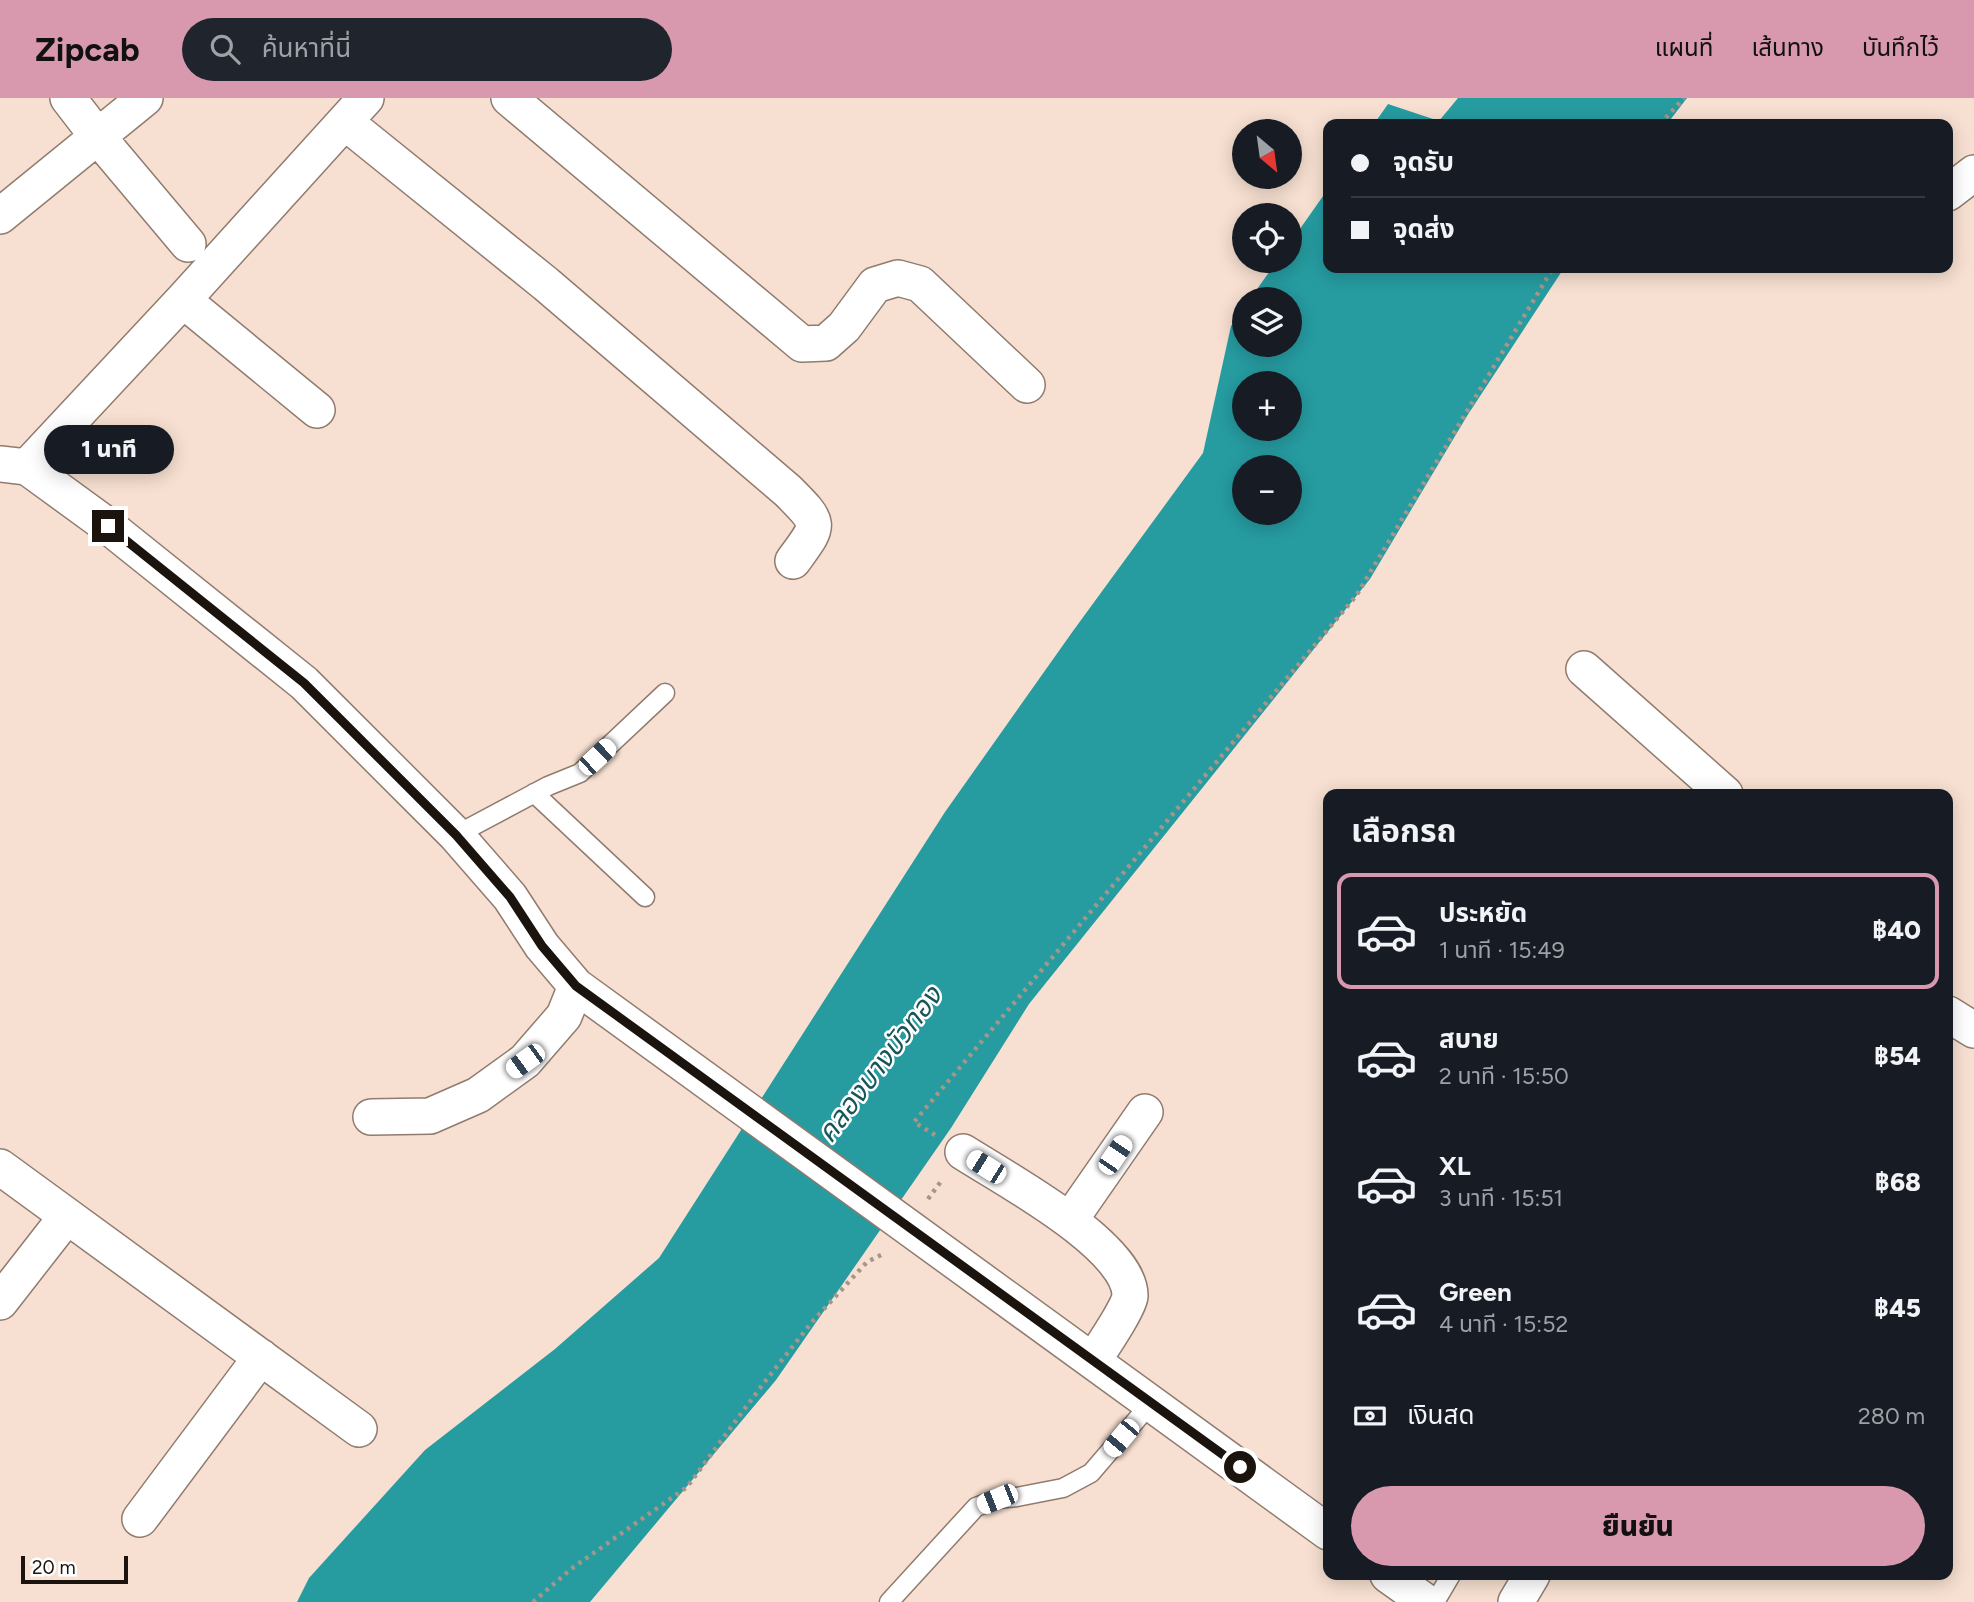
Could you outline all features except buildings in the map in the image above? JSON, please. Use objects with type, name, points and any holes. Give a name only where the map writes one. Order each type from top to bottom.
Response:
[{"type":"street","points":[[68,98],[188,244]]},
{"type":"street","points":[[0,216],[145,98]]},
{"type":"street","points":[[509,98],[802,344],[826,343],[844,327],[875,285],[898,278],[920,284],[1027,385]]},
{"type":"street","points":[[793,561],[814,533],[813,521],[788,491],[546,284],[356,110],[183,300],[13,466],[108,526],[304,683],[456,835],[510,897],[542,946],[576,986],[908,1230],[1323,1528]]},
{"type":"street","points":[[1953,189],[1974,173]]},
{"type":"street","points":[[183,300],[317,410]]},
{"type":"street","points":[[1584,669],[1719,789]]},
{"type":"street","points":[[371,1117],[430,1116],[478,1095],[525,1061],[565,1016],[576,986]]},
{"type":"street","points":[[1953,1017],[1974,1030]]},
{"type":"street","points":[[1070,1220],[1145,1112]]},
{"type":"street","points":[[963,1152],[1070,1220],[1117,1264],[1127,1279],[1130,1298],[1093,1361]]},
{"type":"street","points":[[0,1167],[359,1429]]},
{"type":"street","points":[[0,1302],[67,1216]]},
{"type":"street","points":[[140,1520],[261,1357]]},
{"type":"street","points":[[1395,1580],[1426,1602]]},
{"type":"street","points":[[1516,1602],[1529,1580]]},
{"type":"lane","points":[[456,835],[534,793],[580,774],[665,693]]},
{"type":"lane","points":[[534,793],[645,897]]},
{"type":"lane","points":[[889,1602],[976,1507],[997,1499],[1063,1488],[1091,1473],[1151,1403]]},
{"type":"lane","points":[[1435,1602],[1448,1580]]},
{"type":"path","points":[[1665,119],[1684,98]]},
{"type":"path","points":[[533,1602],[571,1569],[687,1487],[762,1384],[812,1322],[867,1262],[908,1230],[963,1152],[914,1122],[1356,596],[1550,273]]},
{"type":"water","points":[[1458,98],[1687,98],[1671,119],[1441,119]]},
{"type":"water","points":[[1388,104],[1433,119],[1378,119]]},
{"type":"water","name":"คลองบางบัวทอง","points":[[1323,196],[1323,273],[1561,273],[1467,416],[1370,579],[1029,1004],[951,1128],[776,1380],[590,1602],[297,1602],[309,1578],[425,1450],[555,1349],[659,1258],[945,812],[1203,453],[1232,325],[1232,357],[1302,357],[1302,287],[1259,287],[1268,273],[1302,273],[1302,226]]},
{"type":"route","points":[[108,526],[304,683],[456,835],[510,897],[542,946],[576,986],[1240,1467]]}]
